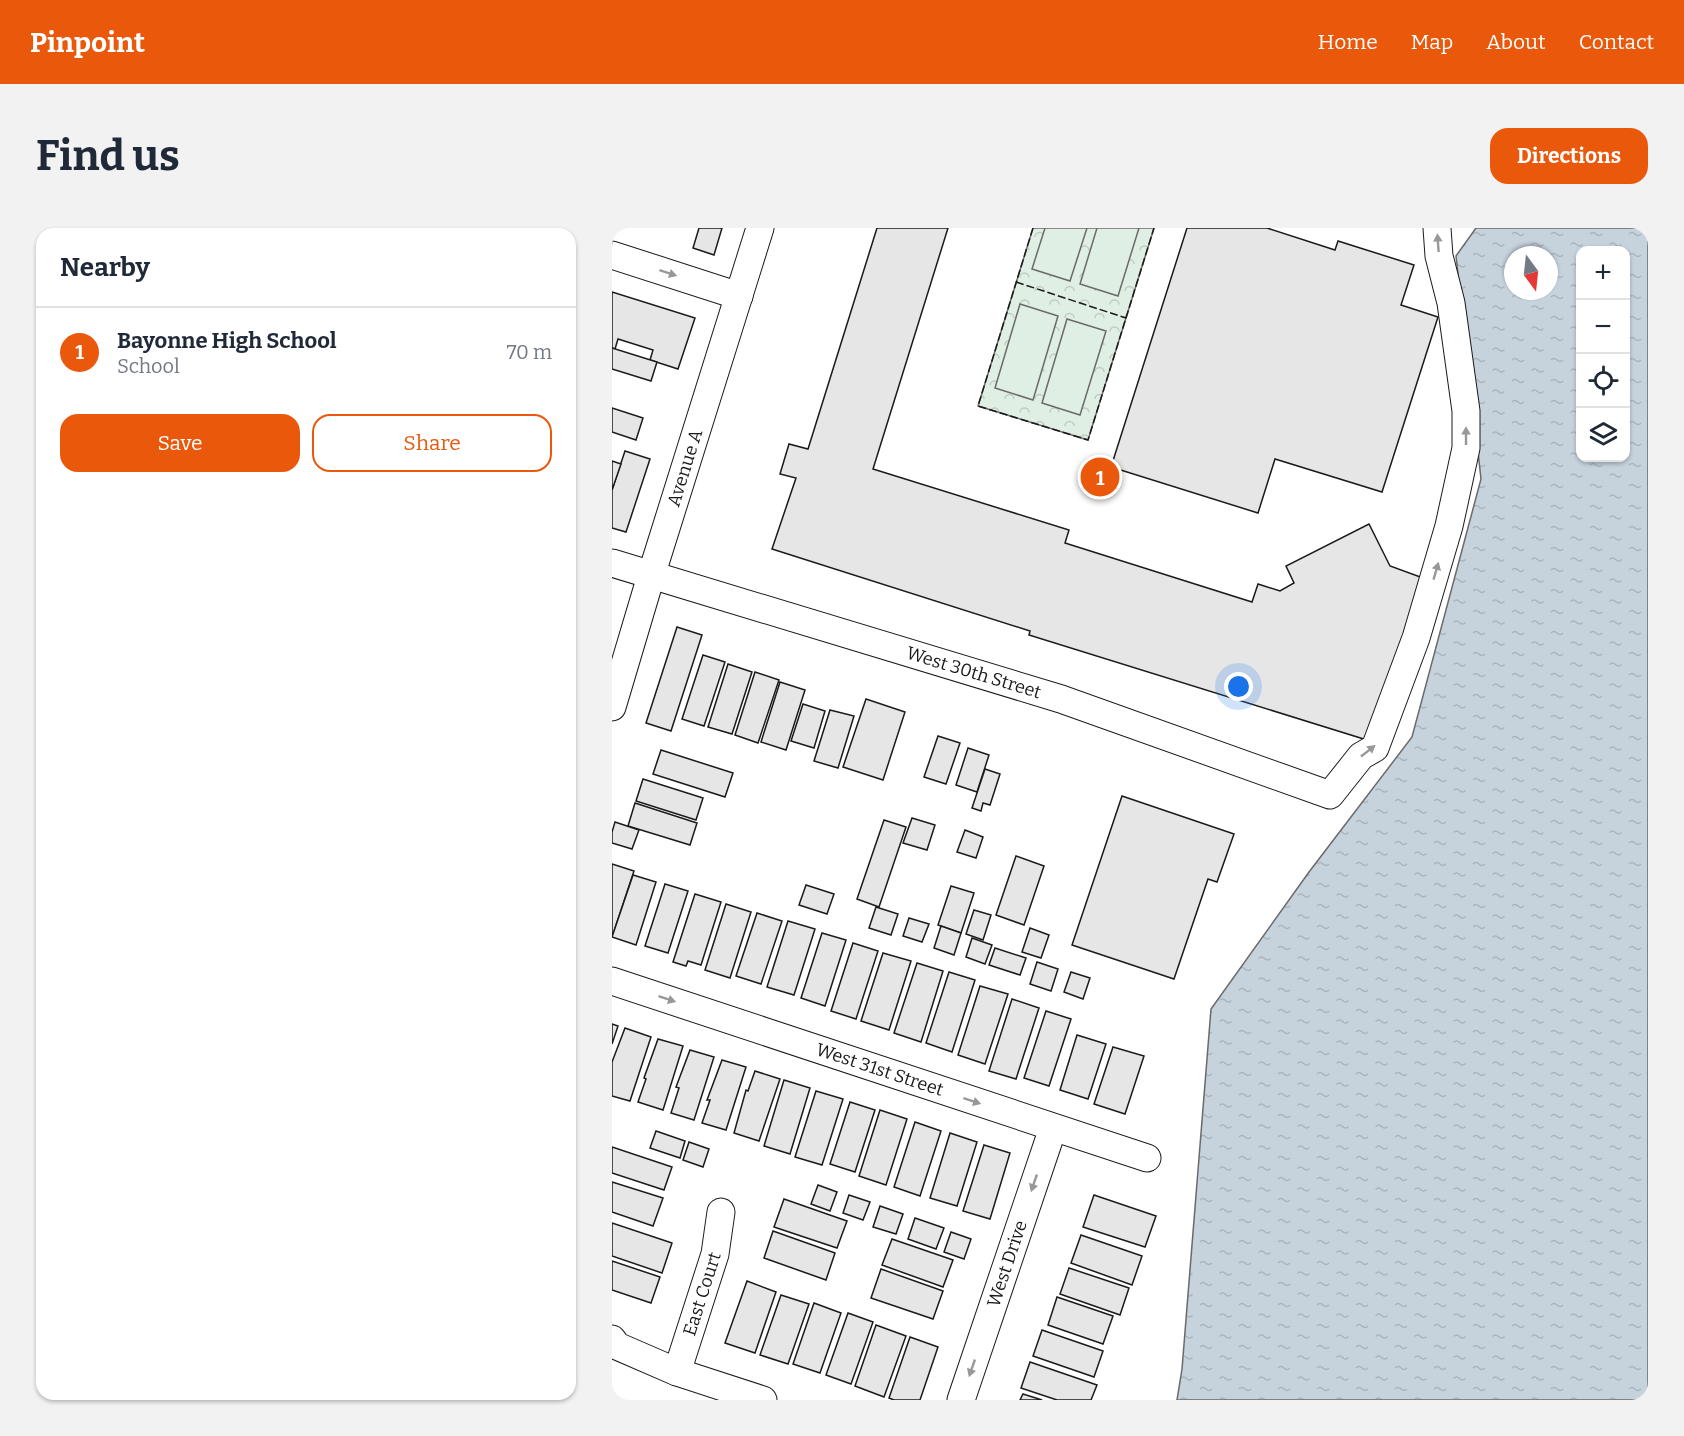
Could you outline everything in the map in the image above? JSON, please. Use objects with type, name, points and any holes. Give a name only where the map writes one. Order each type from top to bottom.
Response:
[{"type":"street","name":"Avenue A","points":[[612,707],[760,228]]},
{"type":"street","name":"West 30th Street","points":[[612,563],[1061,699],[1330,795],[1361,756],[1375,748],[1416,638],[1449,526],[1464,460],[1466,411],[1450,303],[1439,256],[1437,228]]},
{"type":"street","points":[[612,255],[739,296]]},
{"type":"street","name":"West 31st Street","points":[[612,981],[1147,1158]]},
{"type":"street","name":"West Drive","points":[[961,1400],[1053,1128]]},
{"type":"street","name":"East Court","points":[[676,1372],[715,1254],[721,1212]]},
{"type":"street","points":[[612,1339],[617,1346],[676,1372],[763,1400]]},
{"type":"green space","points":[[1033,228],[1154,228],[1088,440],[978,406]]},
{"type":"green space","points":[[1045,228],[1087,228],[1070,281],[1032,269]]},
{"type":"green space","points":[[1097,228],[1139,228],[1118,296],[1080,284]]},
{"type":"green space","points":[[1020,304],[1058,316],[1033,400],[995,388]]},
{"type":"green space","points":[[1067,319],[1106,331],[1080,415],[1042,403]]},
{"type":"water","points":[[1476,228],[1648,228],[1648,1400],[1177,1400],[1182,1369],[1211,1009],[1309,872],[1412,737],[1481,479],[1456,256]]},
{"type":"building","points":[[699,228],[722,228],[714,255],[693,248]]},
{"type":"building","points":[[877,228],[948,228],[873,469],[1069,530],[1065,543],[1252,602],[1258,584],[1280,591],[1294,583],[1286,566],[1369,524],[1390,566],[1423,578],[1367,740],[1029,635],[1030,631],[772,549],[796,478],[780,474],[789,444],[808,449]]},
{"type":"building","points":[[1187,228],[1267,228],[1335,250],[1338,241],[1414,265],[1401,305],[1438,317],[1382,492],[1275,459],[1258,513],[1111,467]]},
{"type":"building","points":[[612,292],[695,318],[678,369],[650,360],[653,350],[618,339],[615,349],[612,348]]},
{"type":"building","points":[[612,348],[657,362],[651,381],[612,369]]},
{"type":"building","points":[[612,408],[643,418],[636,440],[612,432]]},
{"type":"building","points":[[625,451],[650,459],[626,532],[612,528],[612,490]]},
{"type":"building","points":[[612,461],[621,464],[612,490]]},
{"type":"building","points":[[677,627],[702,635],[671,731],[646,723]]},
{"type":"building","points":[[703,655],[725,662],[704,726],[682,719]]},
{"type":"building","points":[[728,664],[752,672],[732,734],[708,727]]},
{"type":"building","points":[[755,672],[779,680],[758,743],[735,735]]},
{"type":"building","points":[[780,682],[805,690],[786,750],[761,742]]},
{"type":"building","points":[[866,699],[905,712],[883,780],[843,767]]},
{"type":"building","points":[[803,704],[825,711],[814,748],[791,741]]},
{"type":"building","points":[[830,710],[854,716],[838,768],[814,761]]},
{"type":"building","points":[[938,736],[960,743],[946,784],[924,777]]},
{"type":"building","points":[[968,748],[989,755],[977,792],[956,785]]},
{"type":"building","points":[[661,750],[733,773],[725,797],[653,774]]},
{"type":"building","points":[[985,769],[1000,774],[990,805],[983,803],[981,811],[972,808]]},
{"type":"building","points":[[643,779],[703,798],[696,820],[636,801]]},
{"type":"building","points":[[1122,796],[1234,834],[1217,882],[1208,879],[1174,979],[1072,945]]},
{"type":"building","points":[[635,803],[697,823],[690,845],[628,826]]},
{"type":"building","points":[[912,818],[935,825],[927,850],[903,843]]},
{"type":"building","points":[[884,820],[906,827],[879,907],[857,899]]},
{"type":"building","points":[[615,822],[639,830],[632,849],[612,843]]},
{"type":"building","points":[[965,830],[983,837],[976,858],[957,852]]},
{"type":"building","points":[[1016,856],[1044,866],[1024,925],[996,915]]},
{"type":"building","points":[[612,864],[634,871],[612,937]]},
{"type":"building","points":[[633,875],[656,882],[636,945],[612,937]]},
{"type":"building","points":[[665,884],[688,891],[668,953],[645,946]]},
{"type":"building","points":[[806,885],[834,894],[827,914],[799,905]]},
{"type":"building","points":[[951,886],[974,893],[961,933],[938,925]]},
{"type":"building","points":[[695,894],[721,902],[701,965],[688,961],[686,966],[673,962]]},
{"type":"building","points":[[726,904],[751,912],[730,978],[705,970]]},
{"type":"building","points":[[876,907],[898,914],[891,935],[869,928]]},
{"type":"building","points":[[974,910],[991,915],[983,940],[966,934]]},
{"type":"building","points":[[757,913],[782,921],[761,984],[736,976]]},
{"type":"building","points":[[909,918],[929,924],[922,942],[903,936]]},
{"type":"building","points":[[788,921],[815,929],[794,995],[767,987]]},
{"type":"building","points":[[941,926],[961,933],[954,955],[934,948]]},
{"type":"building","points":[[1030,928],[1049,935],[1041,958],[1022,952]]},
{"type":"building","points":[[822,933],[846,940],[825,1006],[801,998]]},
{"type":"building","points":[[972,938],[992,945],[985,964],[966,957]]},
{"type":"building","points":[[853,943],[878,951],[856,1019],[831,1011]]},
{"type":"building","points":[[995,948],[1026,958],[1020,975],[989,965]]},
{"type":"building","points":[[883,953],[911,961],[889,1030],[861,1021]]},
{"type":"building","points":[[1037,962],[1058,969],[1051,991],[1030,984]]},
{"type":"building","points":[[917,963],[943,971],[921,1042],[894,1033]]},
{"type":"building","points":[[949,972],[975,980],[952,1052],[926,1043]]},
{"type":"building","points":[[1071,972],[1090,978],[1083,999],[1064,992]]},
{"type":"building","points":[[980,986],[1008,994],[985,1064],[958,1055]]},
{"type":"building","points":[[1012,999],[1039,1008],[1016,1079],[989,1071]]},
{"type":"building","points":[[1046,1011],[1071,1019],[1049,1086],[1024,1078]]},
{"type":"building","points":[[612,1024],[618,1026],[612,1044]]},
{"type":"building","points":[[625,1028],[651,1037],[630,1101],[612,1096],[612,1062]]},
{"type":"building","points":[[1077,1035],[1106,1044],[1088,1099],[1060,1090]]},
{"type":"building","points":[[658,1039],[683,1046],[663,1110],[638,1102]]},
{"type":"building","points":[[1113,1047],[1144,1056],[1125,1114],[1094,1104]]},
{"type":"building","points":[[690,1050],[714,1057],[694,1120],[671,1113],[679,1088],[676,1087]]},
{"type":"building","points":[[722,1060],[746,1067],[726,1130],[702,1123],[710,1100],[707,1100]]},
{"type":"building","points":[[755,1071],[780,1079],[759,1141],[734,1133],[746,1090],[748,1091]]},
{"type":"building","points":[[784,1080],[810,1088],[790,1154],[764,1146]]},
{"type":"building","points":[[816,1091],[843,1099],[822,1165],[795,1157]]},
{"type":"building","points":[[850,1102],[875,1110],[855,1172],[830,1164]]},
{"type":"building","points":[[880,1110],[907,1119],[886,1185],[859,1176]]},
{"type":"building","points":[[915,1122],[941,1131],[920,1196],[894,1187]]},
{"type":"building","points":[[656,1131],[685,1141],[680,1158],[650,1148]]},
{"type":"building","points":[[950,1133],[977,1142],[957,1206],[930,1198]]},
{"type":"building","points":[[689,1142],[709,1149],[703,1167],[683,1160]]},
{"type":"building","points":[[984,1145],[1010,1153],[990,1219],[963,1211]]},
{"type":"building","points":[[612,1147],[672,1167],[664,1190],[612,1173]]},
{"type":"building","points":[[612,1182],[663,1198],[653,1226],[612,1212]]},
{"type":"building","points":[[818,1185],[837,1192],[830,1211],[811,1204]]},
{"type":"building","points":[[849,1195],[870,1202],[863,1220],[843,1213]]},
{"type":"building","points":[[1094,1195],[1156,1216],[1145,1247],[1083,1227]]},
{"type":"building","points":[[784,1199],[847,1221],[837,1248],[774,1227]]},
{"type":"building","points":[[880,1206],[903,1214],[896,1234],[873,1227]]},
{"type":"building","points":[[915,1218],[944,1228],[936,1249],[908,1239]]},
{"type":"building","points":[[612,1223],[672,1243],[662,1273],[612,1256]]},
{"type":"building","points":[[773,1231],[835,1253],[826,1280],[764,1258]]},
{"type":"building","points":[[951,1232],[971,1239],[964,1259],[944,1252]]},
{"type":"building","points":[[1081,1235],[1142,1256],[1132,1285],[1071,1263]]},
{"type":"building","points":[[892,1239],[953,1260],[943,1287],[882,1265]]},
{"type":"building","points":[[612,1261],[660,1277],[651,1303],[612,1290]]},
{"type":"building","points":[[1069,1268],[1129,1288],[1120,1315],[1060,1294]]},
{"type":"building","points":[[881,1269],[943,1291],[933,1319],[871,1298]]},
{"type":"building","points":[[747,1281],[776,1292],[755,1353],[725,1343]]},
{"type":"building","points":[[781,1295],[809,1304],[788,1364],[760,1355]]},
{"type":"building","points":[[1057,1297],[1113,1316],[1103,1344],[1048,1325]]},
{"type":"building","points":[[814,1303],[841,1313],[820,1373],[793,1364]]},
{"type":"building","points":[[848,1313],[873,1322],[851,1384],[826,1375]]},
{"type":"building","points":[[876,1325],[906,1336],[884,1397],[855,1386]]},
{"type":"building","points":[[1042,1330],[1103,1351],[1094,1377],[1033,1356]]},
{"type":"building","points":[[910,1337],[938,1347],[920,1400],[894,1400],[889,1398]]},
{"type":"building","points":[[1030,1362],[1097,1385],[1091,1400],[1057,1400],[1021,1388]]},
{"type":"building","points":[[1023,1394],[1042,1400],[1020,1400]]},
{"type":"fence","points":[[1033,228],[978,406],[1088,440],[1154,228]]},
{"type":"fence","points":[[1016,282],[1126,318]]},
{"type":"place","name":"Bayonne High School","points":[[1100,477]]}]
